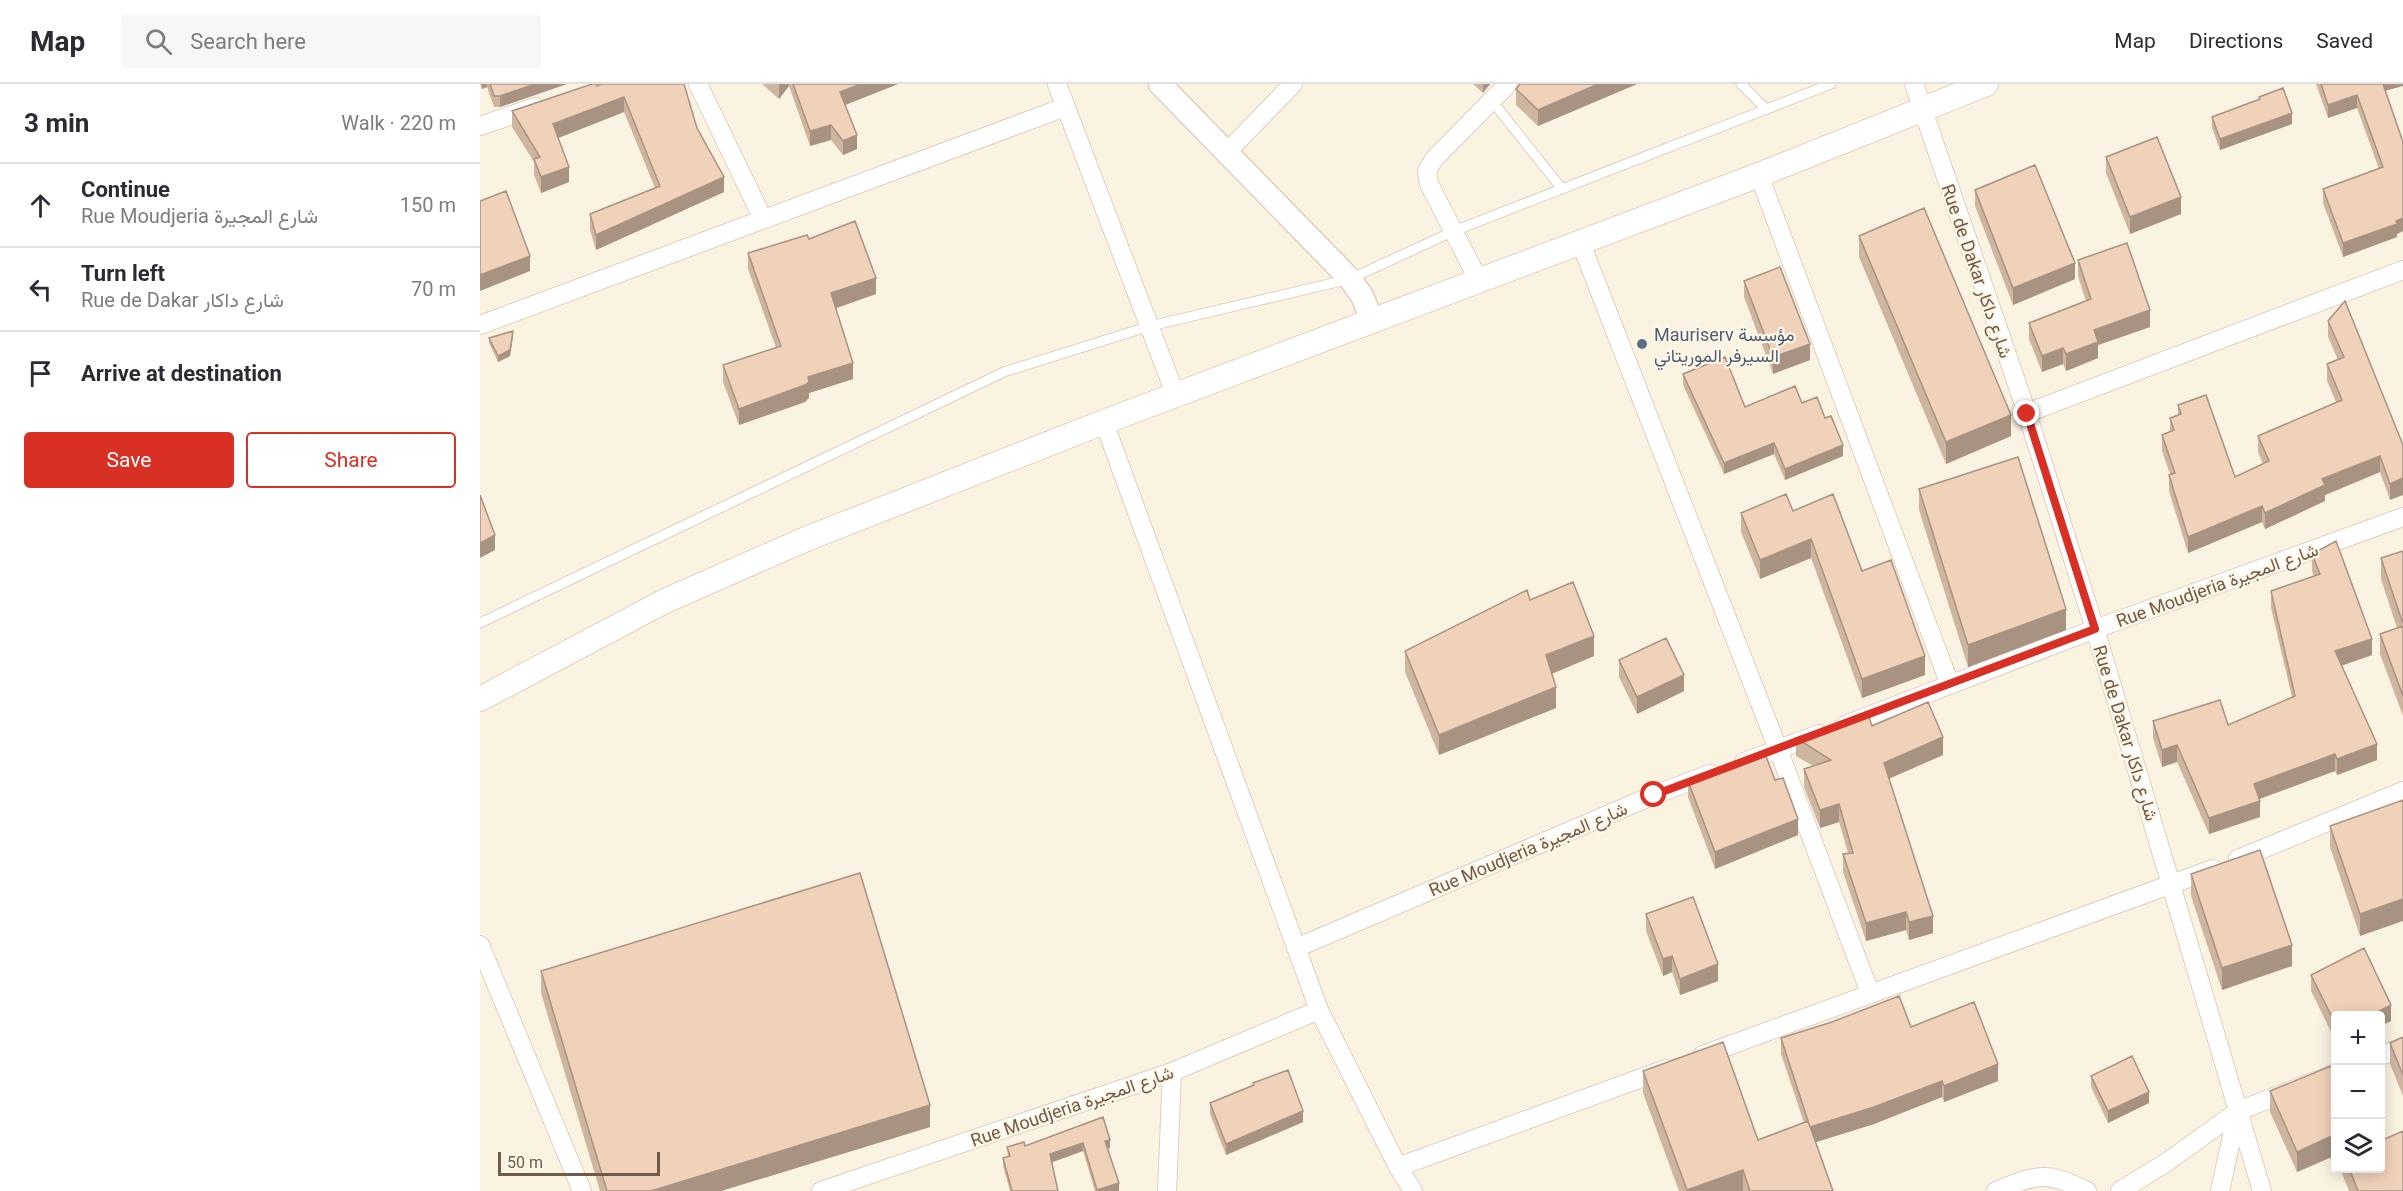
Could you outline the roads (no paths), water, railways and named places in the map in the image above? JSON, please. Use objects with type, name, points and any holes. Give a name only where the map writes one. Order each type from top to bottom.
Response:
[{"type":"main road","points":[[480,699],[665,601],[806,539],[1580,240],[1759,175],[1986,84]]},
{"type":"street","points":[[698,84],[763,219]]},
{"type":"street","points":[[1057,84],[1176,396]]},
{"type":"street","points":[[1160,84],[1350,279],[1362,296],[1372,320]]},
{"type":"street","points":[[1227,153],[1293,84]]},
{"type":"street","points":[[1478,279],[1429,184],[1427,171],[1434,159],[1508,84]]},
{"type":"street","name":"Rue de Dakar شارع داكار","points":[[1914,84],[2027,414],[2095,629],[2262,1191]]},
{"type":"street","points":[[480,126],[547,103]]},
{"type":"street","points":[[480,326],[1065,107]]},
{"type":"street","points":[[1759,175],[1950,685]]},
{"type":"street","points":[[1580,240],[1778,749],[1870,993]]},
{"type":"street","points":[[2027,414],[2403,270]]},
{"type":"street","points":[[1104,422],[1319,1010],[1398,1167],[1413,1191]]},
{"type":"street","name":"Rue Moudjeria شارع المجيرة","points":[[1296,948],[1654,795],[2095,629],[2403,517]]},
{"type":"street","points":[[1398,1167],[1870,993],[2173,886],[2403,791]]},
{"type":"street","points":[[480,945],[582,1191]]},
{"type":"street","name":"Rue Moudjeria شارع المجيرة","points":[[821,1191],[1172,1072],[1319,1010]]},
{"type":"street","points":[[2385,1054],[2403,1047]]},
{"type":"street","points":[[1167,1191],[1172,1072]]},
{"type":"street","points":[[2120,1191],[2167,1162],[2238,1112],[2331,1075]]},
{"type":"street","points":[[2220,1191],[2238,1112]]},
{"type":"street","points":[[1996,1191],[2040,1176],[2060,1178],[2087,1191]]},
{"type":"lane","points":[[1741,84],[1766,109]]},
{"type":"lane","points":[[480,623],[1004,372],[1150,326],[1350,279],[1454,231],[1831,84]]},
{"type":"lane","points":[[1491,101],[1562,189]]},
{"type":"place","name":"Mauriserv مؤسسة السيرفر الموريتاني","points":[[1642,344]]}]
